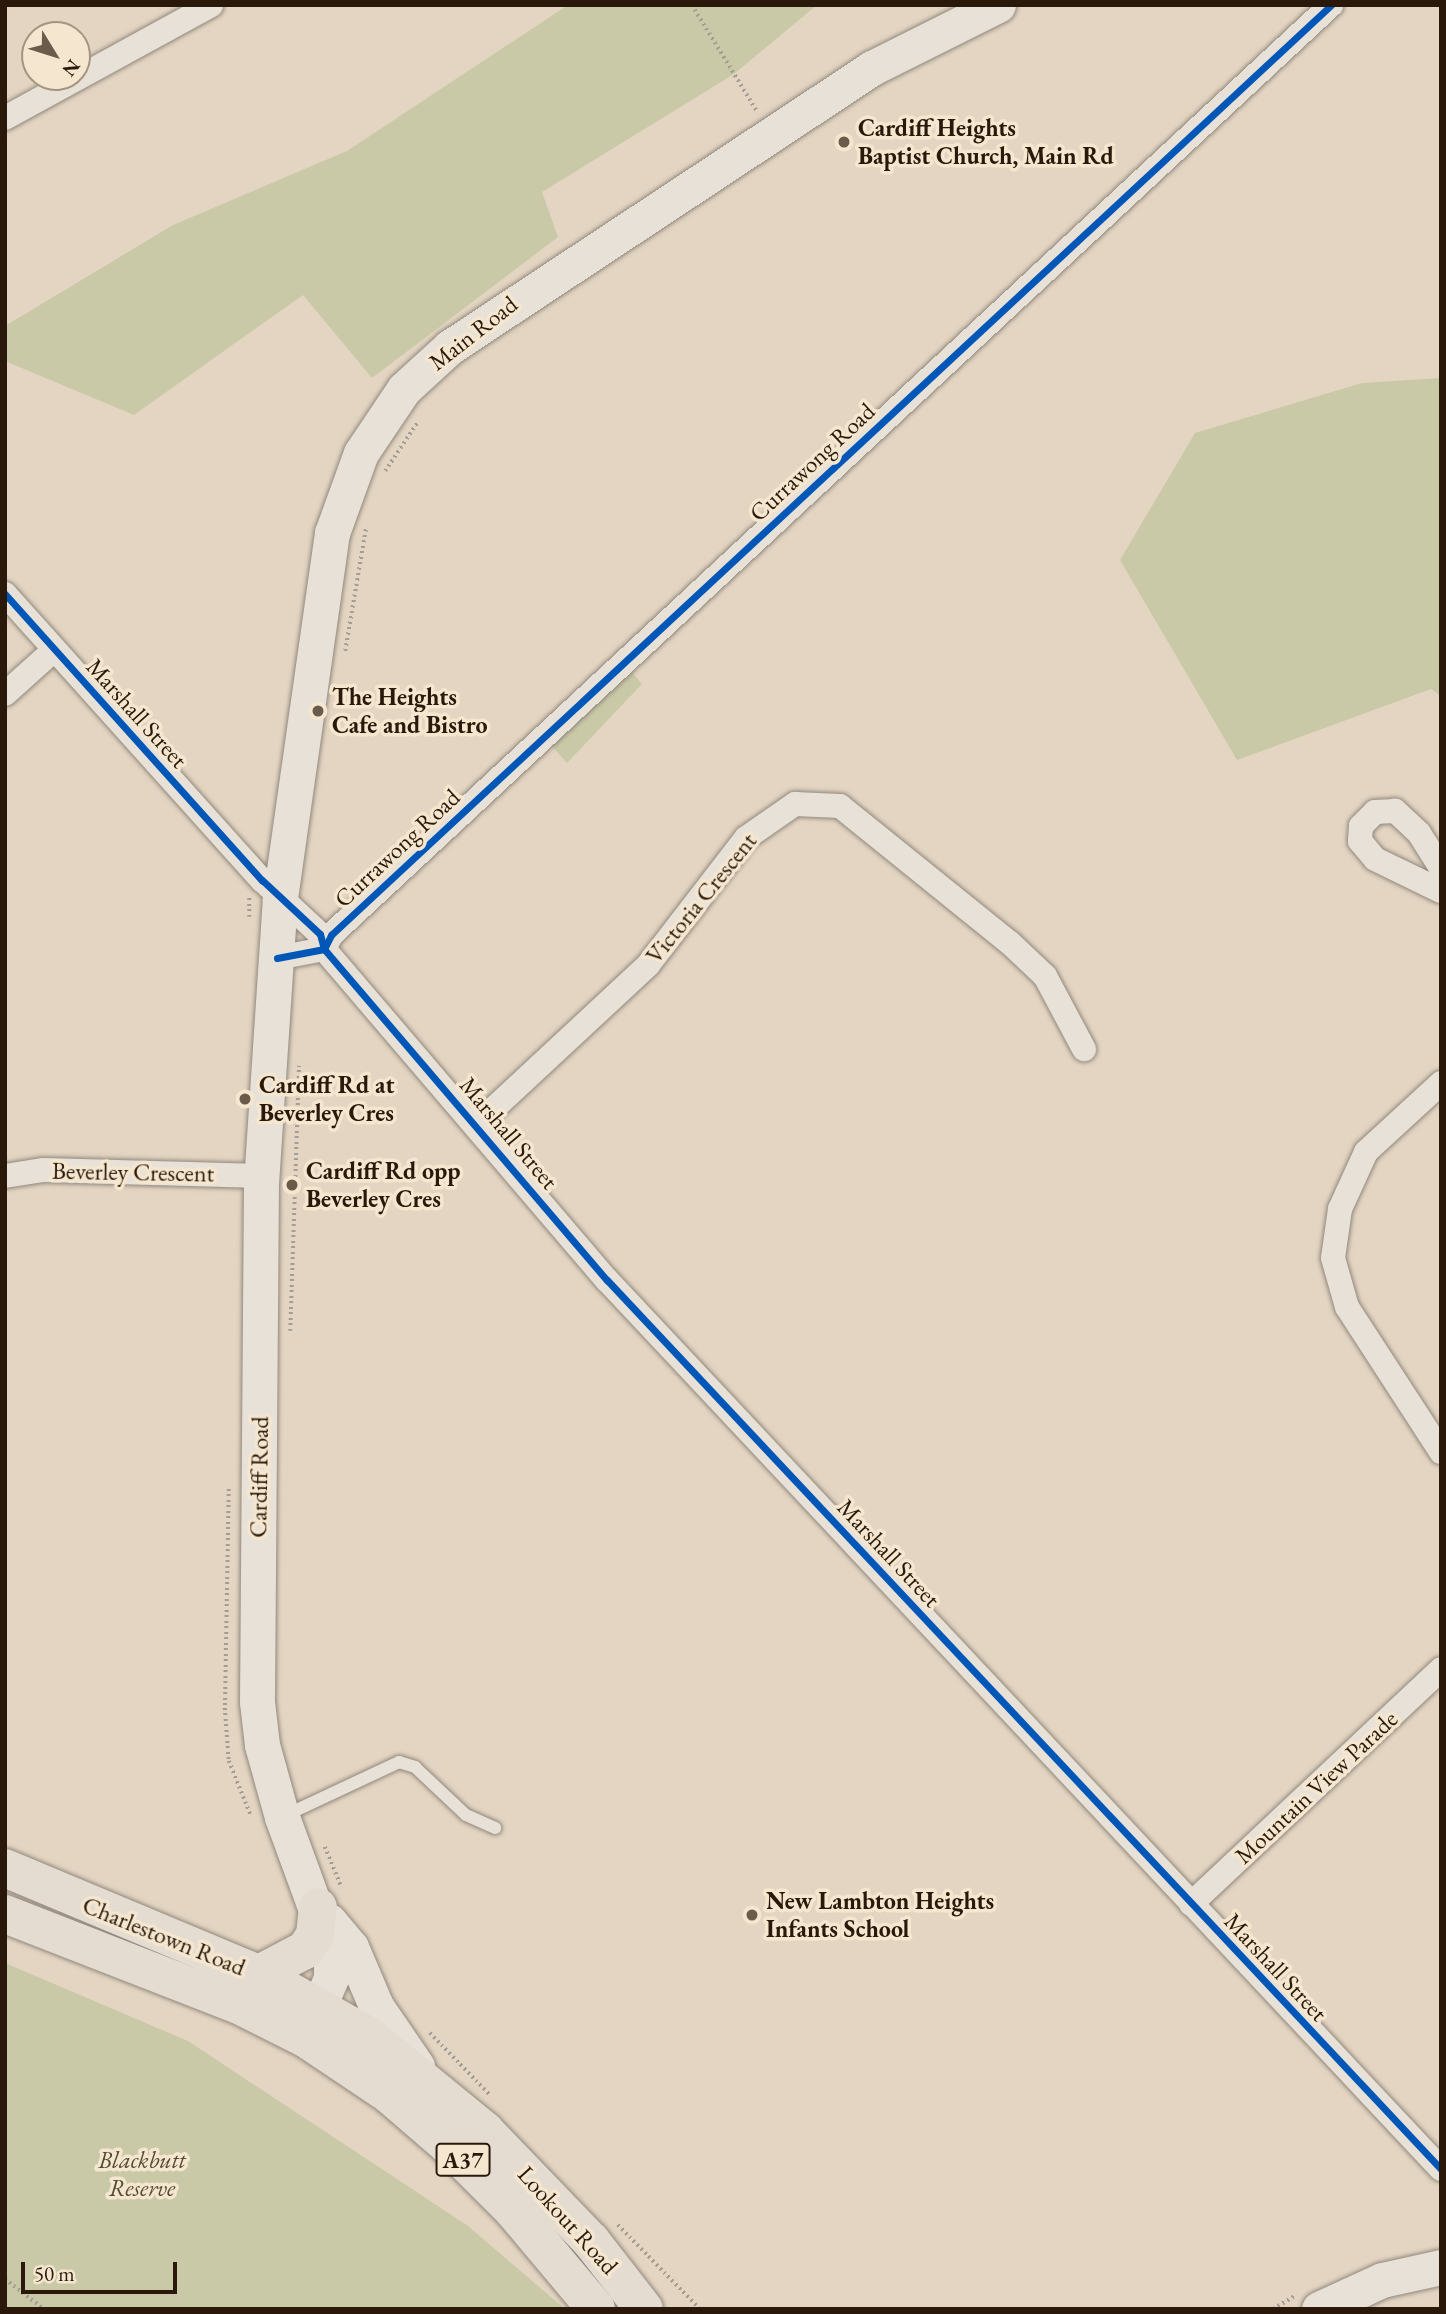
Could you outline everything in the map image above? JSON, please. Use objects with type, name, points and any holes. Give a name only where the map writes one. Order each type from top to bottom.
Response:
[{"type":"highway","name":"Charlestown Road","points":[[5,1868],[259,1974],[313,2022]]},
{"type":"highway","points":[[259,1974],[305,1950],[315,1935],[318,1907]]},
{"type":"highway","name":"Charlestown Road","points":[[5,1914],[243,2007],[313,2022]]},
{"type":"highway","name":"Lookout Road","points":[[313,2022],[428,2080],[592,2241],[644,2309]]},
{"type":"highway","name":"Lookout Road","points":[[313,2022],[390,2095],[448,2145],[513,2210],[596,2309]]},
{"type":"main road","name":"Main Road","points":[[280,898],[332,533],[362,453],[404,390],[450,346],[771,133],[872,68],[998,5]]},
{"type":"main road","name":"Cardiff Road","points":[[280,898],[262,1176],[256,1670],[262,1745],[282,1817],[318,1907],[332,1960],[313,2022]]},
{"type":"main road","points":[[318,1907],[351,1947],[376,2006],[428,2080]]},
{"type":"main road","points":[[1319,2309],[1382,2280],[1441,2267]]},
{"type":"street","points":[[5,118],[211,5]]},
{"type":"street","name":"Currawong Road","points":[[324,949],[331,935],[1331,5]]},
{"type":"street","name":"Marshall Street","points":[[5,594],[280,898],[320,933],[324,949],[477,1124],[607,1280],[1441,2169]]},
{"type":"street","points":[[5,694],[54,650]]},
{"type":"street","name":"Victoria Crescent","points":[[477,1124],[648,965],[746,838],[795,804],[840,806],[1010,943],[1045,976],[1084,1049]]},
{"type":"street","points":[[1441,868],[1419,833],[1395,811],[1374,811],[1361,826],[1360,841],[1375,859],[1441,891]]},
{"type":"street","points":[[277,958],[324,949]]},
{"type":"street","points":[[1441,1083],[1366,1152],[1340,1209],[1333,1249],[1347,1307],[1441,1452]]},
{"type":"street","name":"Beverley Crescent","points":[[5,1176],[44,1170],[262,1176]]},
{"type":"street","name":"Mountain View Parade","points":[[1191,1904],[1436,1683]]},
{"type":"lane","points":[[282,1817],[399,1762],[415,1767],[466,1815],[495,1828]]},
{"type":"path","points":[[692,5],[771,133]]},
{"type":"path","points":[[382,476],[417,423]]},
{"type":"path","points":[[345,654],[367,521]]},
{"type":"path","points":[[289,1345],[299,1054]]},
{"type":"path","points":[[5,2279],[44,2309]]},
{"type":"green space","points":[[568,5],[817,5],[734,74],[542,192],[558,237],[372,378],[303,295],[134,415],[5,361],[5,326],[173,225],[347,151]]},
{"type":"green space","points":[[1441,378],[1441,696],[1431,689],[1237,760],[1120,560],[1195,433],[1362,383]]},
{"type":"green space","points":[[627,666],[642,684],[567,763],[548,742]]},
{"type":"green space","name":"Blackbutt Reserve","points":[[5,1963],[188,2041],[468,2226],[565,2309],[5,2309]]},
{"type":"cycle path","points":[[277,958],[324,949],[331,935],[1331,5]]},
{"type":"cycle path","points":[[5,594],[262,880],[320,934],[324,949],[607,1280],[1441,2169]]},
{"type":"place","name":"Cardiff Heights Baptist Church, Main Rd","points":[[844,142]]},
{"type":"place","name":"The Heights Cafe and Bistro","points":[[318,711]]},
{"type":"place","name":"Cardiff Rd at Beverley Cres","points":[[245,1099]]},
{"type":"place","name":"Cardiff Rd opp Beverley Cres","points":[[292,1185]]},
{"type":"place","name":"New Lambton Heights Infants School","points":[[752,1915]]}]
